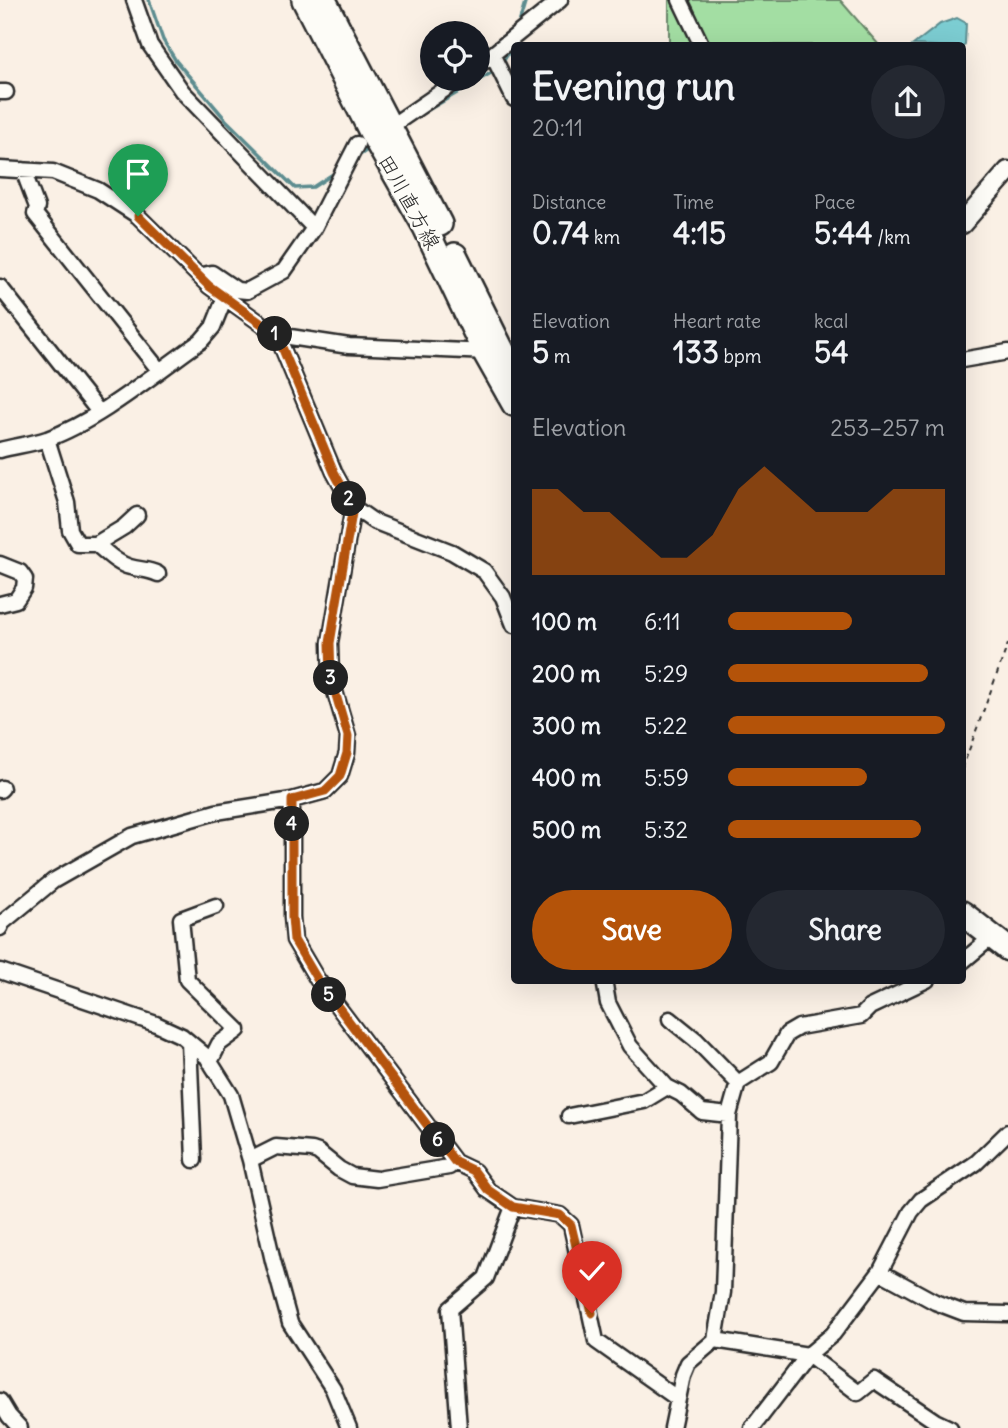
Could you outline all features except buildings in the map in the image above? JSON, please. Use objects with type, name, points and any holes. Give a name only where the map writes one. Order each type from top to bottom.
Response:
[{"type":"main road","name":"田川直方線","points":[[304,0],[373,137],[504,358],[511,390]]},
{"type":"main road","name":"田川直方線","points":[[324,0],[373,137]]},
{"type":"main road","points":[[966,917],[995,944],[1008,965]]},
{"type":"main road","points":[[966,931],[995,944]]},
{"type":"street","points":[[134,0],[150,45],[182,91],[314,228]]},
{"type":"street","points":[[490,58],[560,0]]},
{"type":"street","points":[[680,0],[700,42]]},
{"type":"street","points":[[493,56],[511,93]]},
{"type":"street","points":[[199,276],[212,273],[237,290],[247,291],[284,271],[373,137],[442,91]]},
{"type":"street","points":[[0,169],[53,172],[98,190],[138,216],[199,276],[277,335],[349,346],[504,358]]},
{"type":"street","points":[[23,170],[37,207],[35,214],[159,370]]},
{"type":"street","points":[[966,219],[1008,171]]},
{"type":"street","points":[[0,287],[99,412]]},
{"type":"street","points":[[0,450],[47,439],[99,412],[201,341],[213,327],[225,298]]},
{"type":"street","points":[[277,335],[334,472],[353,507],[373,521],[452,552],[484,571],[503,597],[511,617]]},
{"type":"street","points":[[966,359],[1008,352]]},
{"type":"street","points":[[47,439],[67,502],[70,530],[78,544],[96,544],[124,527],[137,514]]},
{"type":"street","points":[[0,928],[2,923],[53,881],[132,836],[216,812],[292,800],[325,791],[340,776],[347,753],[348,736],[331,678],[330,643],[353,507]]},
{"type":"street","points":[[96,544],[130,567],[146,568],[158,574]]},
{"type":"street","points":[[0,564],[20,572],[25,579],[24,588],[16,600],[0,604]]},
{"type":"street","points":[[292,800],[294,940],[317,979],[455,1162],[474,1171],[488,1190],[513,1207],[560,1215],[571,1225],[596,1341],[678,1399]]},
{"type":"street","points":[[210,1062],[219,1044],[238,1030],[187,980],[181,919],[216,906]]},
{"type":"street","points":[[966,960],[995,944]]},
{"type":"street","points":[[0,971],[156,1024],[182,1036],[210,1062],[231,1095],[250,1160],[290,1324],[333,1389],[349,1428]]},
{"type":"street","points":[[605,984],[608,1003],[630,1046],[667,1087],[681,1094],[702,1112],[729,1115]]},
{"type":"street","points":[[672,1428],[688,1363],[715,1340],[723,1292],[729,1115],[738,1083],[771,1062],[787,1034],[799,1027],[860,1017],[870,1007],[919,984]]},
{"type":"street","points":[[670,1018],[738,1083]]},
{"type":"street","points":[[189,1042],[194,1160]]},
{"type":"street","points":[[569,1116],[644,1101],[667,1087]]},
{"type":"street","points":[[752,1428],[808,1355],[833,1334],[880,1272],[911,1212],[921,1200],[976,1163],[1008,1132]]},
{"type":"street","points":[[250,1160],[276,1147],[312,1150],[352,1176],[377,1180],[449,1167],[455,1162]]},
{"type":"street","points":[[459,1428],[450,1309],[485,1278],[513,1207]]},
{"type":"street","points":[[880,1272],[935,1302],[964,1313],[1008,1314]]},
{"type":"street","points":[[715,1340],[808,1355],[858,1393],[874,1380],[934,1421],[950,1428]]},
{"type":"street","points":[[0,1401],[20,1428]]},
{"type":"path","points":[[966,758],[1008,644]]},
{"type":"green space","points":[[669,0],[840,0],[876,42],[669,42]]},
{"type":"water","points":[[957,18],[966,23],[965,42],[917,42],[940,24]]},
{"type":"waterway","points":[[149,0],[163,40],[176,61],[226,120],[295,188],[313,187],[336,172]]},
{"type":"waterway","points":[[518,27],[526,0]]},
{"type":"waterway","points":[[501,65],[511,48]]},
{"type":"waterway","points":[[418,116],[496,70]]},
{"type":"waterway","points":[[357,157],[370,148]]},
{"type":"route","points":[[138,216],[209,286],[277,335],[334,472],[353,507],[330,643],[331,678],[348,736],[347,753],[340,776],[325,791],[292,800],[294,940],[317,979],[455,1162],[474,1171],[488,1190],[513,1207],[560,1215],[571,1225],[592,1313]]}]
